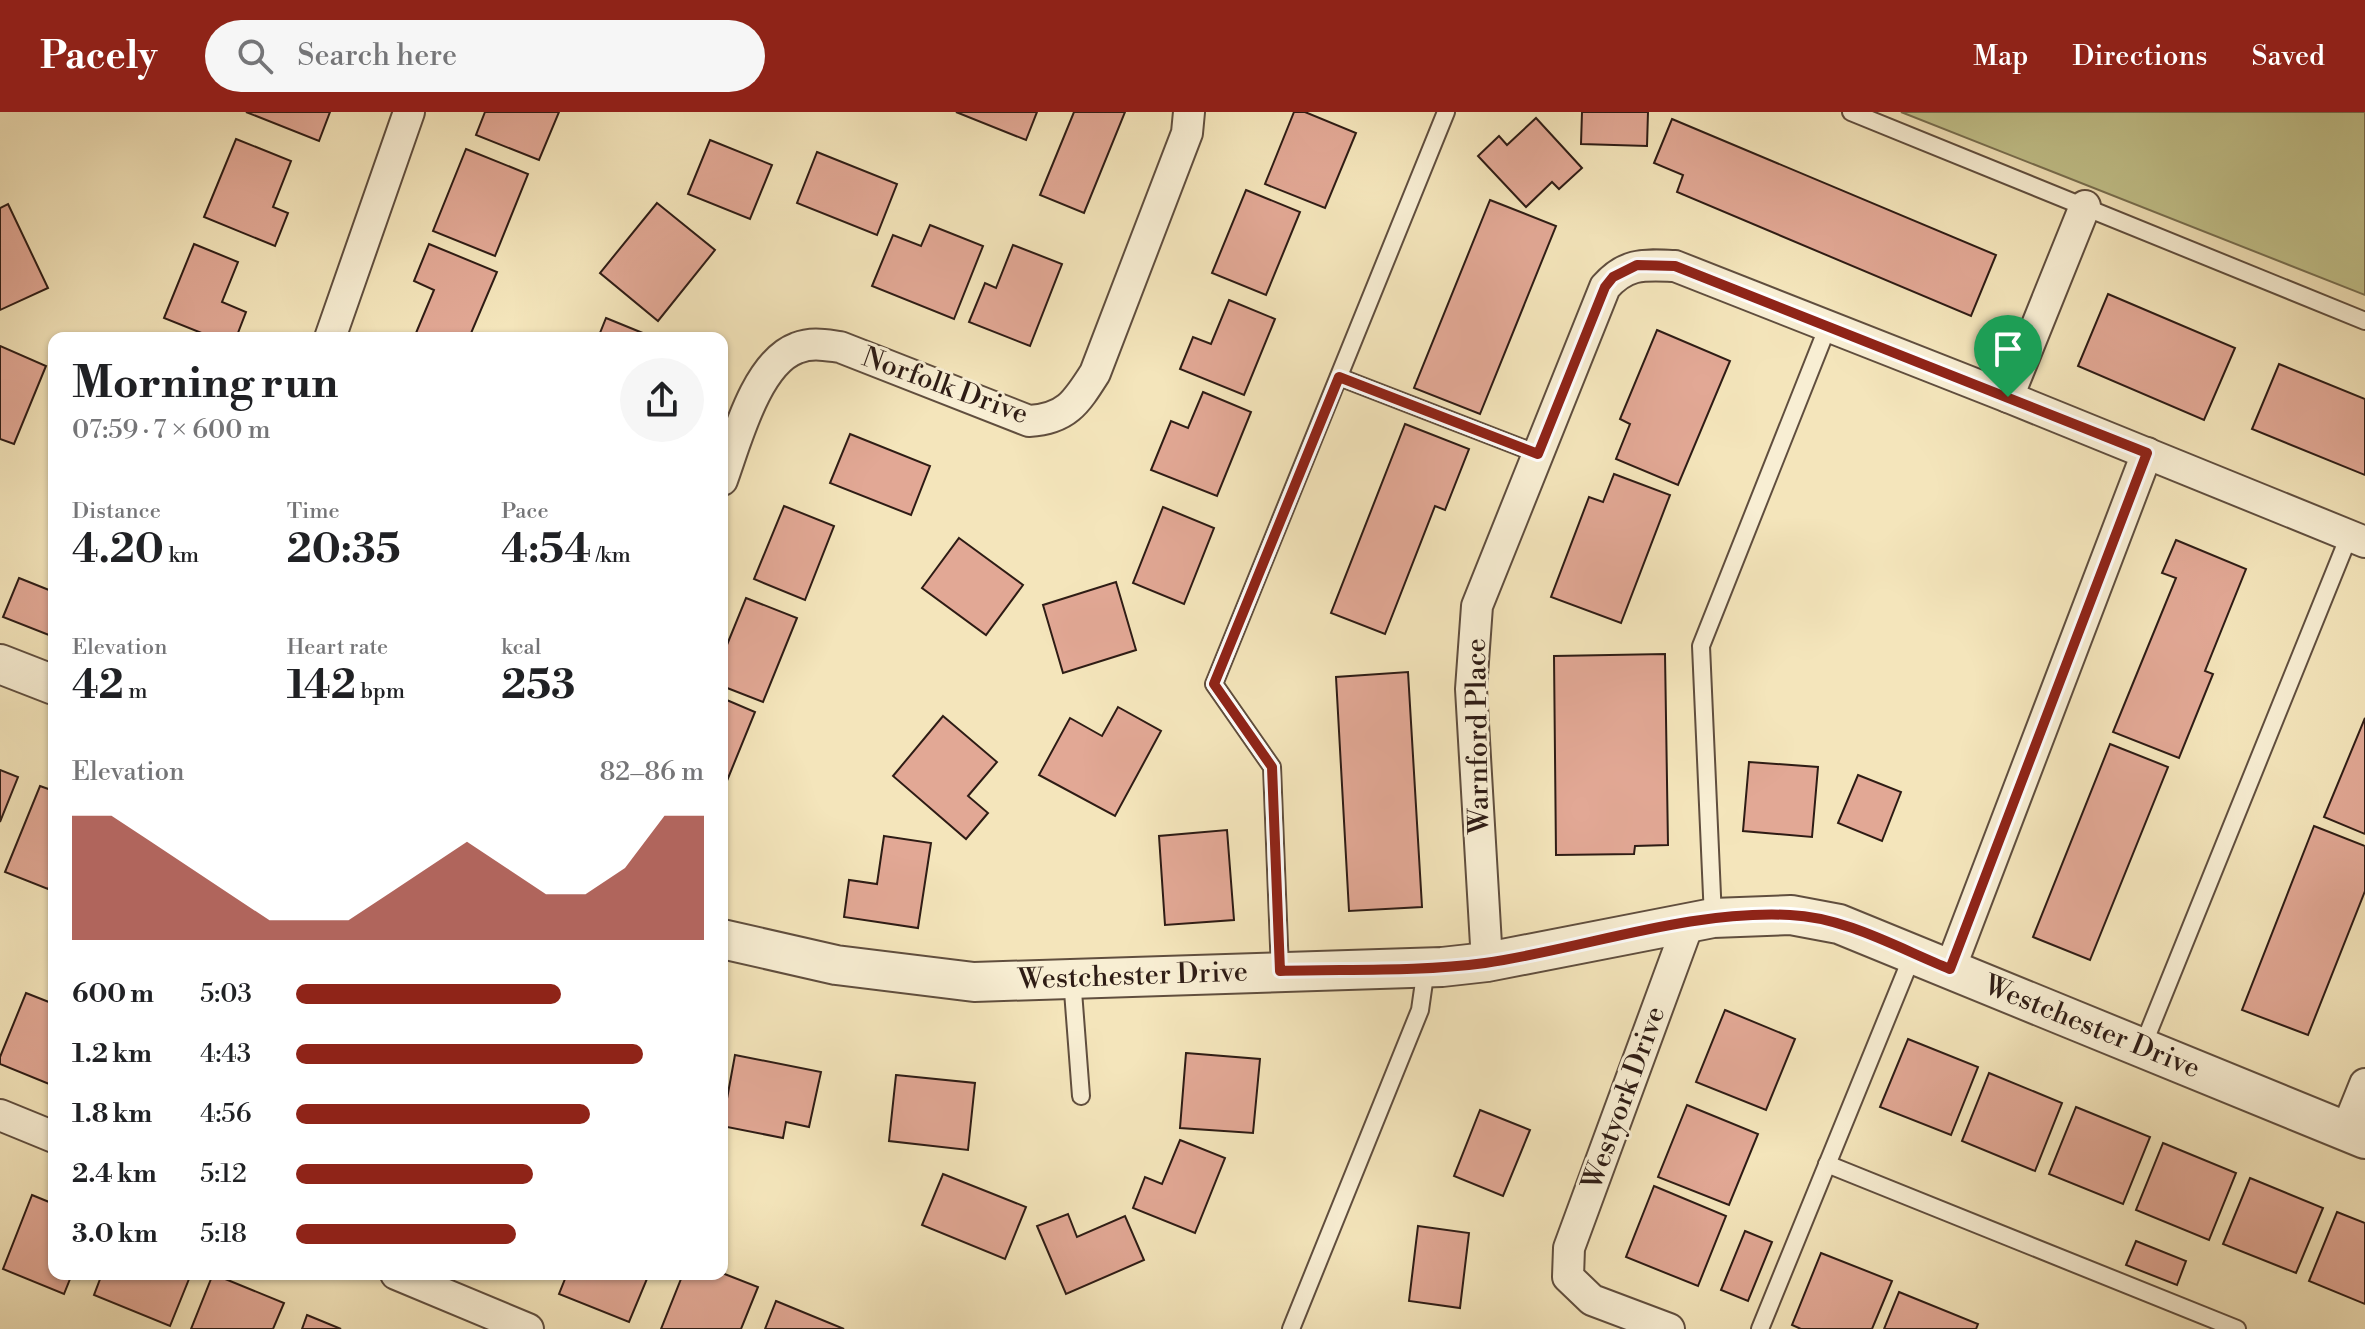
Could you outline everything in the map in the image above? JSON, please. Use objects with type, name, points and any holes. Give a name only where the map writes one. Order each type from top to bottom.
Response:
[{"type":"street","points":[[332,332],[409,112]]},
{"type":"street","name":"Norfolk Drive","points":[[728,464],[752,399],[777,359],[795,348],[813,343],[840,347],[1029,421],[1051,420],[1077,400],[1095,373],[1187,133],[1189,112]]},
{"type":"street","points":[[2008,397],[2085,206]]},
{"type":"street","name":"Warnford Place","points":[[1487,962],[1471,689],[1477,606],[1605,287],[1613,277],[1637,265],[1675,266],[1828,326]]},
{"type":"street","points":[[1828,326],[2357,539]]},
{"type":"street","points":[[1950,969],[2147,453]]},
{"type":"street","points":[[0,664],[48,683]]},
{"type":"street","name":"Westchester Drive","points":[[728,940],[836,965],[974,982],[1426,968],[1487,962],[1701,920],[1791,915],[1839,924],[2355,1135]]},
{"type":"street","name":"Westyork Drive","points":[[1669,1329],[1592,1300],[1568,1277],[1569,1248],[1701,920]]},
{"type":"street","points":[[2355,1135],[2365,1084]]},
{"type":"street","points":[[0,1115],[48,1135]]},
{"type":"street","points":[[410,1280],[528,1329]]},
{"type":"lane","points":[[1280,971],[1272,767],[1214,684],[1446,112]]},
{"type":"lane","points":[[1851,112],[2365,321]]},
{"type":"lane","points":[[1701,920],[1701,646],[1828,326]]},
{"type":"lane","points":[[1339,377],[1538,454]]},
{"type":"lane","points":[[2142,1048],[2357,539]]},
{"type":"lane","points":[[1760,1329],[1913,954]]},
{"type":"lane","points":[[1291,1329],[1420,1010],[1426,968]]},
{"type":"lane","points":[[1072,978],[1081,1096]]},
{"type":"lane","points":[[1827,1164],[2237,1329]]},
{"type":"green space","points":[[1901,112],[2365,112],[2365,295]]},
{"type":"building","points":[[246,112],[330,112],[319,141]]},
{"type":"building","points":[[485,112],[559,112],[539,160],[476,135]]},
{"type":"building","points":[[956,112],[1037,112],[1026,140]]},
{"type":"building","points":[[1074,112],[1125,112],[1084,213],[1040,195]]},
{"type":"building","points":[[1294,112],[1305,112],[1356,133],[1325,208],[1265,184]]},
{"type":"building","points":[[1582,112],[1648,112],[1647,146],[1581,144]]},
{"type":"building","points":[[1536,118],[1582,168],[1559,189],[1552,182],[1526,207],[1478,156],[1499,136],[1507,145]]},
{"type":"building","points":[[1672,119],[1996,255],[1971,316],[1677,192],[1683,175],[1654,163]]},
{"type":"building","points":[[236,139],[291,161],[273,207],[288,213],[275,246],[204,217]]},
{"type":"building","points":[[710,140],[772,165],[750,219],[688,194]]},
{"type":"building","points":[[466,149],[528,174],[495,256],[433,231]]},
{"type":"building","points":[[817,152],[897,184],[877,235],[797,203]]},
{"type":"building","points":[[1246,190],[1300,212],[1266,295],[1212,273]]},
{"type":"building","points":[[1490,200],[1556,226],[1480,414],[1414,388]]},
{"type":"building","points":[[657,203],[715,250],[658,321],[600,273]]},
{"type":"building","points":[[8,204],[48,288],[0,310],[0,208]]},
{"type":"building","points":[[930,225],[983,246],[954,319],[872,286],[893,235],[921,246]]},
{"type":"building","points":[[194,244],[238,262],[222,302],[246,312],[238,332],[199,332],[164,318]]},
{"type":"building","points":[[429,244],[497,272],[472,332],[416,332],[434,290],[414,281]]},
{"type":"building","points":[[1013,245],[1062,264],[1030,346],[969,322],[985,283],[996,288]]},
{"type":"building","points":[[2108,294],[2235,348],[2204,420],[2078,366]]},
{"type":"building","points":[[1229,300],[1275,319],[1244,395],[1180,369],[1193,337],[1211,344]]},
{"type":"building","points":[[606,318],[640,332],[600,332]]},
{"type":"building","points":[[1657,330],[1730,361],[1678,485],[1616,459],[1630,424],[1620,419]]},
{"type":"building","points":[[0,346],[46,366],[14,444],[0,439]]},
{"type":"building","points":[[2279,364],[2365,399],[2365,475],[2252,429]]},
{"type":"building","points":[[1203,392],[1251,412],[1217,496],[1151,470],[1171,421],[1188,428]]},
{"type":"building","points":[[1405,424],[1469,449],[1445,510],[1435,506],[1385,634],[1331,613]]},
{"type":"building","points":[[850,434],[930,466],[911,515],[830,483]]},
{"type":"building","points":[[1614,474],[1670,495],[1621,623],[1551,597],[1589,497],[1603,502]]},
{"type":"building","points":[[784,506],[834,526],[805,600],[754,579]]},
{"type":"building","points":[[1163,507],[1214,528],[1184,604],[1133,583]]},
{"type":"building","points":[[959,538],[1023,585],[986,635],[922,588]]},
{"type":"building","points":[[2176,540],[2246,569],[2205,671],[2213,674],[2179,758],[2113,732],[2176,578],[2162,573]]},
{"type":"building","points":[[19,578],[48,590],[48,635],[3,617]]},
{"type":"building","points":[[1116,582],[1136,650],[1063,673],[1043,605]]},
{"type":"building","points":[[746,598],[797,618],[763,702],[728,688],[728,642]]},
{"type":"building","points":[[1665,654],[1668,845],[1635,846],[1634,854],[1556,855],[1554,656]]},
{"type":"building","points":[[1408,672],[1422,907],[1349,911],[1336,677]]},
{"type":"building","points":[[728,701],[755,712],[728,778]]},
{"type":"building","points":[[1118,707],[1161,731],[1115,816],[1039,775],[1070,718],[1102,736]]},
{"type":"building","points":[[943,716],[997,762],[968,796],[988,813],[966,839],[893,776]]},
{"type":"building","points":[[2365,718],[2365,834],[2324,817]]},
{"type":"building","points":[[2110,744],[2168,767],[2090,960],[2033,937]]},
{"type":"building","points":[[1749,762],[1818,767],[1812,837],[1743,831]]},
{"type":"building","points":[[0,770],[18,777],[0,822]]},
{"type":"building","points":[[1858,775],[1901,792],[1882,841],[1838,823]]},
{"type":"building","points":[[40,786],[48,789],[48,889],[5,872]]},
{"type":"building","points":[[2314,826],[2365,846],[2365,891],[2308,1035],[2242,1010]]},
{"type":"building","points":[[1227,830],[1234,920],[1165,925],[1159,836]]},
{"type":"building","points":[[884,836],[931,843],[918,928],[844,917],[849,880],[877,884]]},
{"type":"building","points":[[26,993],[48,1002],[48,1084],[0,1064],[0,1057]]},
{"type":"building","points":[[1725,1010],[1795,1039],[1766,1110],[1696,1082]]},
{"type":"building","points":[[1908,1039],[1978,1067],[1951,1135],[1880,1107]]},
{"type":"building","points":[[1186,1053],[1260,1059],[1253,1133],[1180,1128]]},
{"type":"building","points":[[735,1055],[821,1072],[809,1127],[786,1122],[783,1138],[728,1127],[728,1093]]},
{"type":"building","points":[[1989,1073],[2062,1103],[2035,1171],[1962,1141]]},
{"type":"building","points":[[896,1075],[975,1083],[968,1150],[889,1141]]},
{"type":"building","points":[[1687,1105],[1758,1134],[1729,1205],[1658,1177]]},
{"type":"building","points":[[2076,1107],[2150,1137],[2123,1204],[2049,1174]]},
{"type":"building","points":[[1480,1110],[1530,1130],[1503,1196],[1454,1176]]},
{"type":"building","points":[[1180,1140],[1225,1158],[1195,1233],[1133,1208],[1145,1177],[1162,1184]]},
{"type":"building","points":[[2163,1143],[2236,1173],[2209,1240],[2136,1210]]},
{"type":"building","points":[[943,1174],[1026,1207],[1005,1259],[922,1225]]},
{"type":"building","points":[[2250,1178],[2323,1208],[2296,1273],[2223,1244]]},
{"type":"building","points":[[1654,1186],[1726,1216],[1698,1286],[1626,1257]]},
{"type":"building","points":[[32,1195],[48,1202],[48,1280],[70,1280],[64,1294],[3,1269]]},
{"type":"building","points":[[2337,1212],[2365,1223],[2365,1304],[2309,1281]]},
{"type":"building","points":[[1068,1214],[1077,1237],[1125,1216],[1144,1260],[1066,1294],[1037,1226]]},
{"type":"building","points":[[1418,1226],[1469,1233],[1460,1308],[1409,1301]]},
{"type":"building","points":[[1745,1231],[1772,1242],[1748,1301],[1721,1290]]},
{"type":"building","points":[[2136,1241],[2186,1261],[2177,1285],[2126,1265]]},
{"type":"building","points":[[1821,1253],[1892,1281],[1872,1329],[1801,1329],[1792,1325]]},
{"type":"building","points":[[728,1275],[758,1287],[741,1329],[661,1329],[681,1280],[728,1280]]},
{"type":"building","points":[[100,1280],[189,1280],[170,1326],[94,1295]]},
{"type":"building","points":[[211,1280],[228,1280],[284,1303],[273,1329],[191,1329]]},
{"type":"building","points":[[565,1280],[646,1280],[629,1322],[559,1294]]},
{"type":"building","points":[[1899,1292],[1978,1324],[1976,1329],[1884,1329]]},
{"type":"building","points":[[776,1301],[844,1329],[765,1329]]},
{"type":"building","points":[[307,1315],[341,1329],[302,1329]]},
{"type":"route","points":[[1637,265],[1675,266],[2008,397],[2147,453],[1950,969],[1839,924],[1791,915],[1713,918],[1487,962],[1442,967],[1280,971],[1272,767],[1214,684],[1339,377],[1538,454],[1605,287],[1613,277],[1637,265]]}]
